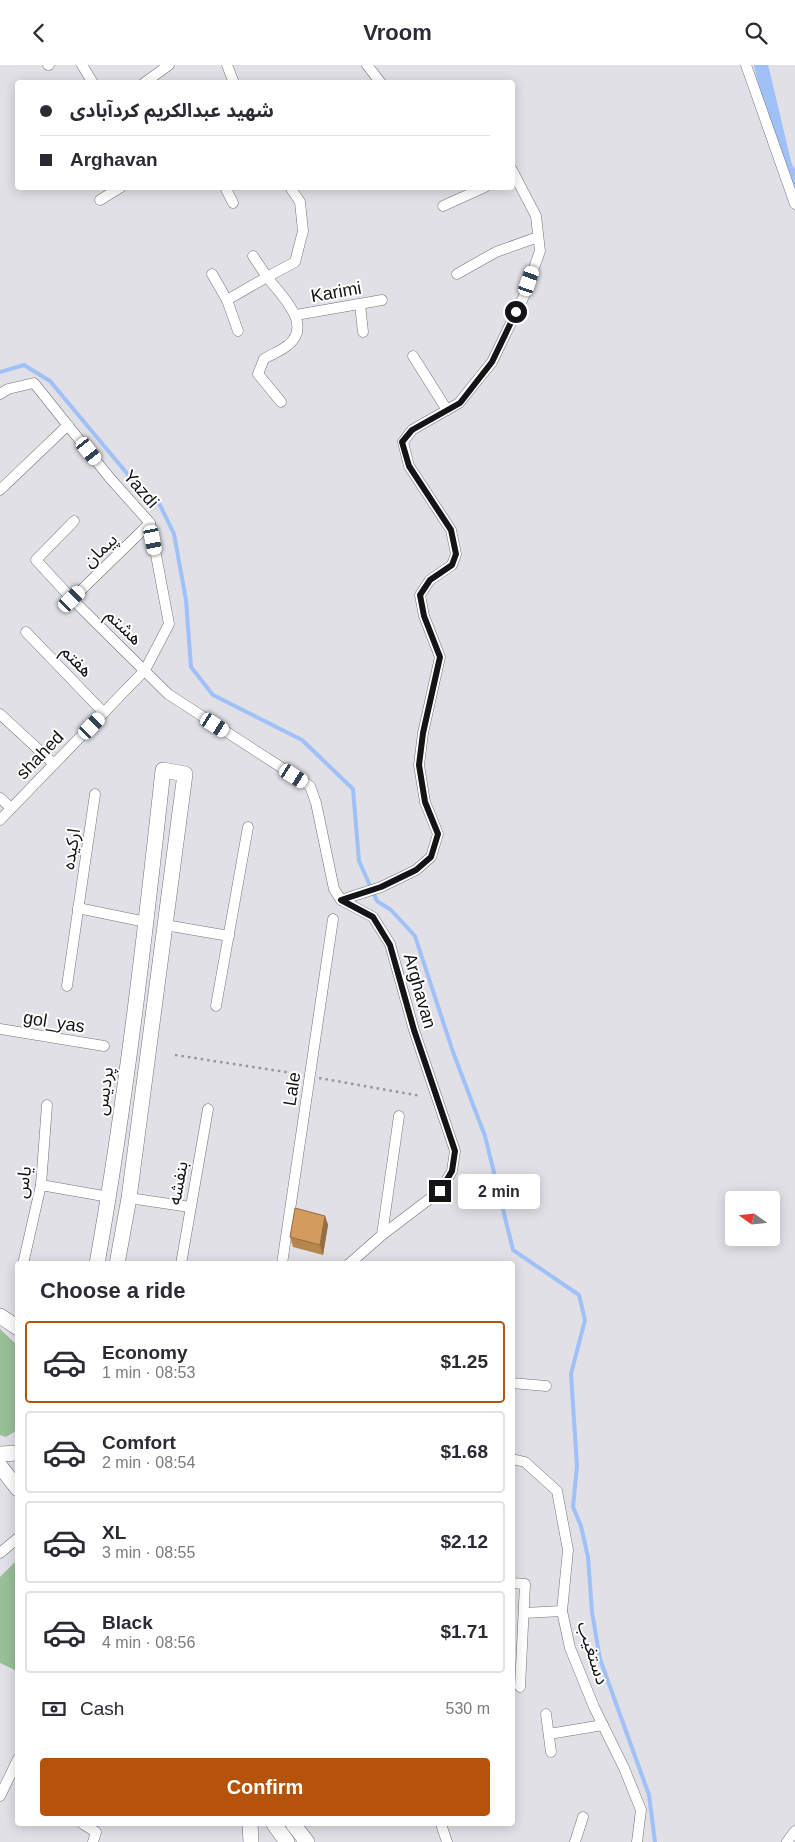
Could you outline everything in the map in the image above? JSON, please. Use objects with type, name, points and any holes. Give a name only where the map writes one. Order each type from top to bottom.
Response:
[{"type":"street","points":[[82,65],[91,80]]},
{"type":"street","points":[[156,79],[169,65]]},
{"type":"street","points":[[227,65],[233,80]]},
{"type":"street","points":[[367,65],[379,80]]},
{"type":"street","points":[[746,65],[795,204]]},
{"type":"street","points":[[145,671],[168,694],[310,787],[316,803],[334,889],[341,900],[381,887],[416,870],[431,857],[438,834],[425,802],[419,765],[423,733],[440,657],[424,616],[420,595],[430,580],[452,565],[456,554],[451,530],[409,466],[402,442],[412,430],[460,403],[492,362],[524,296],[540,251],[536,216],[515,176]]},
{"type":"street","points":[[100,200],[116,190]]},
{"type":"street","points":[[226,190],[233,203]]},
{"type":"street","points":[[227,300],[294,261],[303,231],[300,202],[292,190]]},
{"type":"street","points":[[444,206],[479,190]]},
{"type":"street","points":[[457,274],[496,252],[538,237]]},
{"type":"street","points":[[254,257],[296,315],[298,331],[289,345],[264,359],[258,374],[281,402]]},
{"type":"street","points":[[212,274],[227,300],[238,331]]},
{"type":"street","name":"Karimi","points":[[296,315],[382,300]]},
{"type":"street","points":[[360,304],[363,332]]},
{"type":"street","points":[[413,356],[447,410]]},
{"type":"street","name":"Yazdi","points":[[0,395],[8,389],[34,383],[109,477],[150,523],[169,625],[145,671]]},
{"type":"street","points":[[0,490],[68,425]]},
{"type":"street","name":"هشتم","points":[[74,521],[36,560],[72,599],[145,671]]},
{"type":"street","name":"پیمان","points":[[72,599],[150,523]]},
{"type":"street","name":"هفتم","points":[[26,632],[104,713]]},
{"type":"street","name":"shahed","points":[[0,820],[145,671]]},
{"type":"street","points":[[0,714],[54,764]]},
{"type":"street","name":"پردیس","points":[[98,1261],[109,1197],[146,922],[163,770],[185,774],[166,925]]},
{"type":"street","name":"ارکیده","points":[[67,986],[95,794]]},
{"type":"street","points":[[0,798],[11,808]]},
{"type":"street","points":[[216,1006],[248,827]]},
{"type":"street","name":"Arghavan","points":[[341,900],[373,917],[390,945],[414,1030],[455,1151],[452,1171],[440,1191],[382,1235],[352,1261]]},
{"type":"street","points":[[78,908],[229,936]]},
{"type":"street","name":"Lale","points":[[282,1261],[333,919]]},
{"type":"street","points":[[118,1261],[129,1198],[166,925]]},
{"type":"street","name":"gol_yas","points":[[0,1029],[104,1046]]},
{"type":"street","name":"یاس","points":[[23,1261],[41,1185],[47,1105]]},
{"type":"street","name":"بنفشه","points":[[181,1261],[208,1109]]},
{"type":"street","points":[[382,1235],[399,1116]]},
{"type":"street","points":[[41,1185],[109,1197],[190,1207]]},
{"type":"street","points":[[1,1316],[15,1319]]},
{"type":"street","points":[[1,1316],[15,1326]]},
{"type":"street","points":[[515,1383],[546,1386]]},
{"type":"street","points":[[0,1454],[15,1453]]},
{"type":"street","name":"دستغیب","points":[[515,1460],[525,1462],[557,1491],[568,1550],[562,1611],[570,1648],[641,1810],[637,1842]]},
{"type":"street","points":[[2,1474],[15,1486]]},
{"type":"street","points":[[0,1553],[15,1541]]},
{"type":"street","points":[[515,1583],[525,1584],[520,1687]]},
{"type":"street","points":[[524,1613],[562,1611]]},
{"type":"street","points":[[546,1714],[551,1751]]},
{"type":"street","points":[[548,1734],[603,1725]]},
{"type":"street","points":[[0,1796],[15,1765]]},
{"type":"street","points":[[575,1842],[583,1817]]},
{"type":"street","points":[[87,1826],[96,1832],[93,1842]]},
{"type":"street","points":[[250,1826],[251,1842]]},
{"type":"street","points":[[279,1826],[297,1834]]},
{"type":"street","points":[[442,1826],[447,1842]]},
{"type":"street","points":[[787,1842],[795,1831]]},
{"type":"green space","points":[[0,1329],[15,1343],[15,1431],[6,1437],[0,1435]]},
{"type":"green space","points":[[15,1562],[15,1670],[0,1663],[0,1577]]},
{"type":"building","points":[[295,1208],[325,1216],[320,1245],[290,1237]]},
{"type":"waterway","points":[[761,65],[785,166],[795,183]]},
{"type":"waterway","points":[[0,372],[24,365],[50,381],[135,483],[160,505],[174,534],[186,600],[191,667],[213,695],[302,740],[353,789],[359,861],[377,901],[391,910],[415,936],[453,1052],[485,1136],[513,1250],[579,1295],[585,1320],[571,1374],[577,1466],[573,1507],[581,1526],[588,1557],[592,1612],[600,1659],[649,1795],[655,1842]]},
{"type":"route","points":[[440,1191],[452,1171],[455,1151],[414,1030],[390,945],[373,917],[341,900],[381,887],[416,870],[431,857],[438,834],[425,802],[419,765],[423,733],[440,657],[424,616],[420,595],[430,580],[452,565],[456,554],[451,530],[409,466],[402,442],[412,430],[460,403],[492,362],[516,312]]}]
